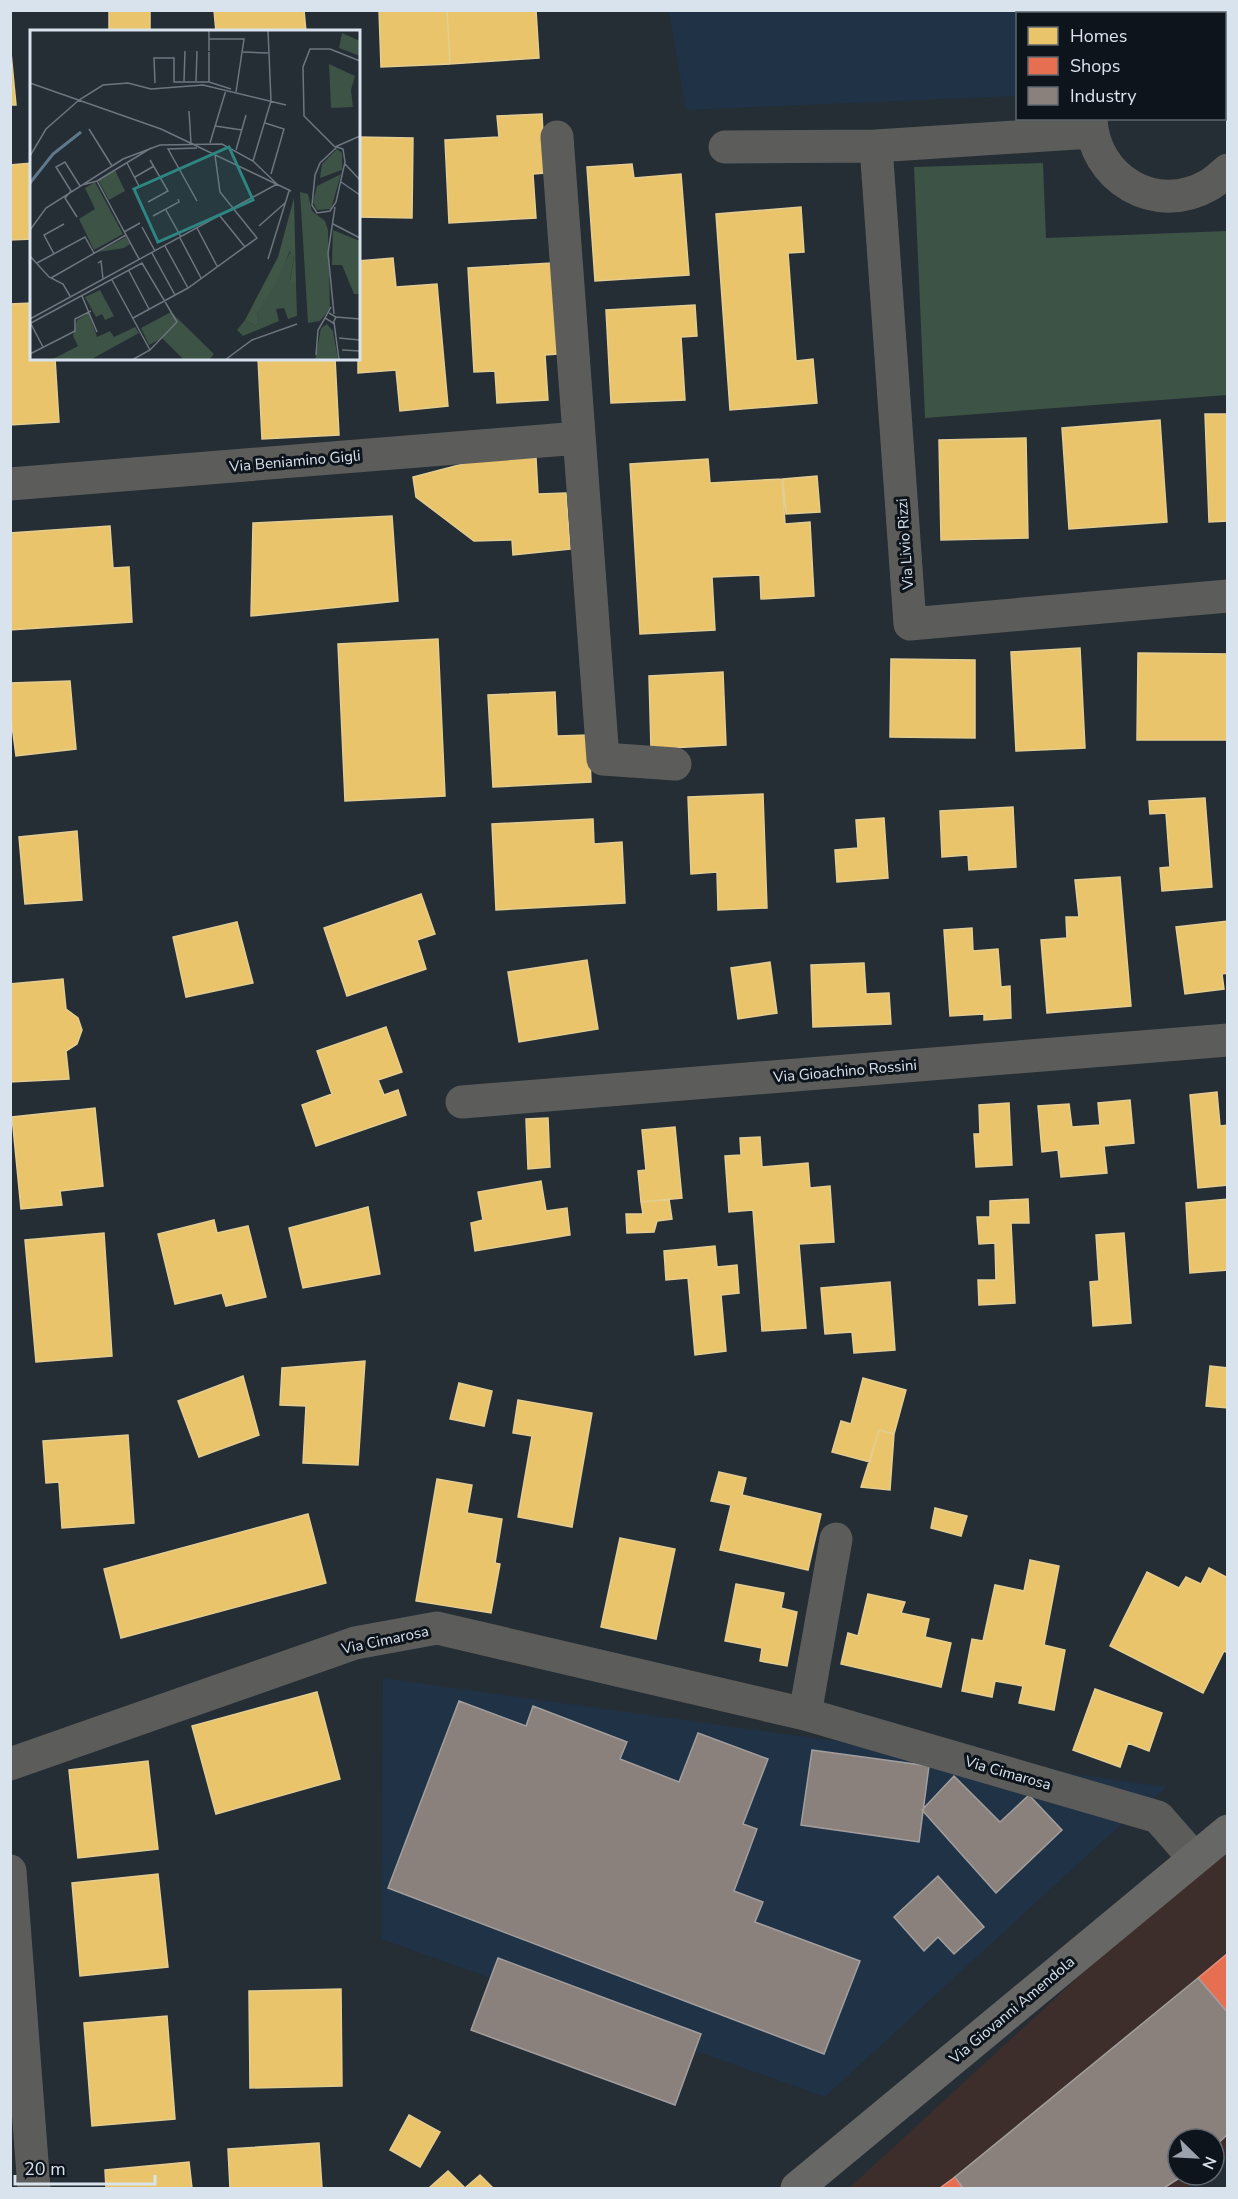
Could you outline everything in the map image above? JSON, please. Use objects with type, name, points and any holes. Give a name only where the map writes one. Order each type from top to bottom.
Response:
[{"type":"main road","name":"Via Giovanni Amendola","points":[[797,2188],[1227,1831]]},
{"type":"street","points":[[725,147],[876,146],[1091,125],[1100,157],[1115,176],[1137,190],[1161,196],[1186,194],[1210,185],[1227,170]]},
{"type":"street","points":[[557,136],[603,759],[675,764]]},
{"type":"street","name":"Via Livio Rizzi","points":[[876,146],[910,624],[1227,596]]},
{"type":"street","name":"Via Beniamino Gigli","points":[[10,484],[579,438]]},
{"type":"street","name":"Via Gioachino Rossini","points":[[462,1102],[1227,1040]]},
{"type":"street","points":[[805,1714],[836,1539]]},
{"type":"street","name":"Via Cimarosa","points":[[10,1764],[355,1643],[437,1628],[805,1714],[1158,1817],[1194,1858]]},
{"type":"street","points":[[10,1871],[16,2038],[34,2188]]},
{"type":"shaded area","points":[[669,10],[1039,11],[1016,12],[1016,96],[686,110]]},
{"type":"shaded area","points":[[383,1678],[1167,1787],[1106,1838],[825,2097],[381,1939]]},
{"type":"shaded area","points":[[1227,1846],[1226,2154],[1226,2127],[1166,2127],[1166,2187],[1188,2188],[849,2188],[1161,1901]]},
{"type":"green space","points":[[1043,163],[1046,238],[1227,231],[1227,395],[925,418],[914,167]]},
{"type":"building: Homes","points":[[109,10],[150,10],[150,30],[109,30]]},
{"type":"building: Homes","points":[[214,10],[304,10],[306,30],[216,30]]},
{"type":"building: Homes","points":[[379,10],[447,10],[450,64],[381,67]]},
{"type":"building: Homes","points":[[447,10],[536,10],[539,58],[450,64]]},
{"type":"building: Homes","points":[[10,42],[16,105],[10,105]]},
{"type":"building: Homes","points":[[542,114],[545,173],[533,174],[536,218],[449,223],[445,140],[499,137],[497,116]]},
{"type":"building: Homes","points":[[360,137],[413,138],[412,218],[360,217]]},
{"type":"building: Homes","points":[[30,163],[30,239],[10,240],[10,165]]},
{"type":"building: Homes","points":[[632,164],[634,178],[681,174],[689,275],[595,281],[587,167]]},
{"type":"building: Homes","points":[[801,207],[804,252],[788,253],[796,361],[813,359],[817,403],[730,410],[716,214]]},
{"type":"building: Homes","points":[[393,258],[396,287],[437,284],[448,406],[400,411],[396,370],[358,373],[360,261]]},
{"type":"building: Homes","points":[[552,263],[557,354],[545,355],[548,400],[497,403],[495,371],[474,372],[468,268]]},
{"type":"building: Homes","points":[[30,303],[30,360],[55,360],[59,422],[10,425],[10,304]]},
{"type":"building: Homes","points":[[695,305],[697,336],[681,337],[685,400],[611,403],[606,310]]},
{"type":"building: Homes","points":[[258,360],[335,360],[339,435],[262,439]]},
{"type":"building: Homes","points":[[1205,414],[1228,414],[1228,521],[1209,522]]},
{"type":"building: Homes","points":[[1160,420],[1167,522],[1069,529],[1062,428]]},
{"type":"building: Homes","points":[[1026,438],[1028,538],[941,540],[939,440]]},
{"type":"building: Homes","points":[[536,458],[538,494],[566,493],[570,549],[513,555],[512,540],[474,541],[416,497],[413,477],[482,459]]},
{"type":"building: Homes","points":[[708,459],[710,483],[782,479],[785,524],[810,522],[814,596],[761,599],[760,575],[712,577],[715,630],[640,634],[630,464]]},
{"type":"building: Homes","points":[[817,476],[820,512],[786,514],[783,479]]},
{"type":"building: Homes","points":[[392,516],[398,601],[251,616],[253,523]]},
{"type":"building: Homes","points":[[110,526],[113,568],[129,567],[132,622],[10,630],[10,533]]},
{"type":"building: Homes","points":[[438,639],[445,796],[345,801],[338,644]]},
{"type":"building: Homes","points":[[1080,648],[1085,748],[1016,751],[1011,652]]},
{"type":"building: Homes","points":[[1138,653],[1228,654],[1228,740],[1137,740]]},
{"type":"building: Homes","points":[[891,659],[975,660],[975,738],[890,737]]},
{"type":"building: Homes","points":[[723,672],[726,745],[651,749],[649,676]]},
{"type":"building: Homes","points":[[70,681],[76,749],[16,756],[10,710],[10,683]]},
{"type":"building: Homes","points":[[555,692],[557,736],[589,735],[591,782],[493,787],[488,695]]},
{"type":"building: Homes","points":[[763,794],[767,908],[718,910],[717,872],[691,874],[688,797]]},
{"type":"building: Homes","points":[[1205,798],[1212,887],[1162,891],[1160,868],[1170,867],[1166,813],[1150,814],[1149,801]]},
{"type":"building: Homes","points":[[1013,807],[1016,867],[969,870],[968,855],[942,857],[940,811]]},
{"type":"building: Homes","points":[[884,818],[888,878],[837,882],[835,850],[858,848],[856,820]]},
{"type":"building: Homes","points":[[593,819],[594,844],[622,842],[625,903],[496,910],[492,824]]},
{"type":"building: Homes","points":[[77,831],[82,900],[25,904],[19,837]]},
{"type":"building: Homes","points":[[1120,877],[1131,1006],[1047,1013],[1041,940],[1067,938],[1066,917],[1079,917],[1075,880]]},
{"type":"building: Homes","points":[[421,894],[435,934],[417,940],[426,969],[347,996],[324,928]]},
{"type":"building: Homes","points":[[1228,921],[1228,973],[1222,974],[1224,989],[1185,994],[1176,927]]},
{"type":"building: Homes","points":[[237,922],[253,983],[186,997],[173,937]]},
{"type":"building: Homes","points":[[972,928],[973,951],[998,949],[1001,987],[1010,986],[1011,1018],[984,1020],[984,1014],[950,1016],[944,930]]},
{"type":"building: Homes","points":[[587,960],[598,1029],[519,1042],[508,972]]},
{"type":"building: Homes","points":[[770,962],[777,1013],[738,1019],[731,968]]},
{"type":"building: Homes","points":[[864,963],[866,994],[889,993],[891,1024],[813,1027],[811,965]]},
{"type":"building: Homes","points":[[63,979],[66,1009],[78,1018],[82,1030],[77,1044],[66,1051],[69,1079],[10,1082],[10,984]]},
{"type":"building: Homes","points":[[386,1027],[402,1072],[378,1080],[384,1095],[398,1090],[406,1115],[316,1146],[302,1105],[332,1094],[317,1051]]},
{"type":"building: Homes","points":[[1217,1092],[1220,1126],[1228,1125],[1228,1185],[1198,1188],[1190,1095]]},
{"type":"building: Homes","points":[[1130,1100],[1134,1143],[1104,1146],[1107,1173],[1061,1177],[1058,1150],[1042,1152],[1038,1106],[1069,1104],[1072,1127],[1100,1125],[1098,1103]]},
{"type":"building: Homes","points":[[1009,1103],[1012,1165],[976,1167],[974,1134],[980,1134],[979,1105]]},
{"type":"building: Homes","points":[[95,1108],[103,1186],[60,1191],[62,1205],[21,1209],[12,1117]]},
{"type":"building: Homes","points":[[548,1118],[550,1167],[528,1169],[526,1119]]},
{"type":"building: Homes","points":[[675,1127],[682,1198],[641,1202],[638,1171],[646,1170],[642,1130]]},
{"type":"building: Homes","points":[[760,1137],[762,1167],[808,1163],[810,1188],[830,1186],[834,1242],[799,1244],[806,1328],[762,1331],[753,1210],[729,1212],[725,1156],[741,1155],[740,1138]]},
{"type":"building: Homes","points":[[541,1181],[546,1211],[567,1208],[570,1235],[475,1251],[471,1223],[483,1220],[478,1192]]},
{"type":"building: Homes","points":[[669,1199],[672,1219],[657,1221],[654,1232],[627,1233],[626,1214],[643,1214],[641,1202]]},
{"type":"building: Homes","points":[[1028,1199],[1029,1223],[1011,1223],[1015,1303],[979,1305],[978,1280],[996,1280],[995,1243],[979,1244],[977,1217],[990,1217],[990,1201]]},
{"type":"building: Homes","points":[[1228,1199],[1228,1270],[1190,1273],[1186,1203]]},
{"type":"building: Homes","points":[[368,1207],[380,1274],[303,1288],[289,1228]]},
{"type":"building: Homes","points":[[214,1220],[217,1233],[248,1226],[266,1297],[226,1306],[222,1293],[175,1304],[158,1234]]},
{"type":"building: Homes","points":[[104,1233],[112,1356],[36,1362],[25,1240]]},
{"type":"building: Homes","points":[[1124,1233],[1131,1323],[1093,1326],[1090,1282],[1099,1281],[1096,1235]]},
{"type":"building: Homes","points":[[715,1246],[717,1267],[737,1265],[739,1293],[721,1295],[726,1351],[695,1355],[688,1278],[666,1280],[664,1251]]},
{"type":"building: Homes","points":[[890,1282],[895,1350],[854,1353],[852,1332],[825,1334],[821,1288]]},
{"type":"building: Homes","points":[[365,1361],[358,1465],[303,1463],[306,1406],[280,1405],[282,1368]]},
{"type":"building: Homes","points":[[1210,1366],[1228,1368],[1228,1408],[1206,1406]]},
{"type":"building: Homes","points":[[243,1376],[259,1435],[199,1457],[178,1401]]},
{"type":"building: Homes","points":[[863,1378],[906,1390],[894,1434],[879,1430],[870,1462],[832,1452],[841,1421],[851,1424]]},
{"type":"building: Homes","points":[[459,1383],[492,1391],[484,1426],[450,1419]]},
{"type":"building: Homes","points":[[518,1400],[592,1413],[572,1527],[518,1517],[532,1436],[513,1433]]},
{"type":"building: Homes","points":[[879,1430],[894,1434],[890,1490],[861,1487]]},
{"type":"building: Homes","points":[[128,1435],[134,1523],[62,1528],[59,1482],[46,1483],[43,1441]]},
{"type":"building: Homes","points":[[719,1472],[746,1478],[742,1495],[821,1514],[808,1570],[720,1550],[731,1505],[711,1501]]},
{"type":"building: Homes","points":[[437,1479],[472,1485],[467,1513],[502,1519],[495,1563],[500,1564],[491,1613],[416,1601]]},
{"type":"building: Homes","points":[[935,1508],[967,1516],[961,1536],[931,1528]]},
{"type":"building: Homes","points":[[308,1514],[326,1583],[121,1638],[104,1569]]},
{"type":"building: Homes","points":[[620,1538],[675,1549],[656,1639],[601,1627]]},
{"type":"building: Homes","points":[[1030,1560],[1059,1566],[1044,1645],[1065,1650],[1054,1710],[1019,1703],[1023,1686],[995,1681],[992,1697],[962,1691],[972,1639],[983,1641],[995,1585],[1024,1591]]},
{"type":"building: Homes","points":[[1209,1568],[1228,1578],[1228,1653],[1224,1651],[1203,1693],[1110,1646],[1147,1572],[1179,1588],[1186,1577],[1201,1584]]},
{"type":"building: Homes","points":[[736,1584],[784,1593],[781,1608],[797,1612],[787,1666],[760,1661],[762,1648],[725,1641]]},
{"type":"building: Homes","points":[[868,1594],[905,1602],[901,1613],[929,1619],[925,1637],[951,1643],[941,1687],[841,1664],[848,1633],[858,1636]]},
{"type":"building: Homes","points":[[1095,1689],[1162,1713],[1149,1751],[1128,1743],[1120,1767],[1073,1750]]},
{"type":"building: Homes","points":[[317,1692],[340,1779],[216,1814],[192,1726]]},
{"type":"building: Homes","points":[[148,1761],[158,1849],[78,1858],[69,1770]]},
{"type":"building: Homes","points":[[158,1874],[168,1967],[80,1976],[72,1883]]},
{"type":"building: Homes","points":[[341,1989],[342,2086],[250,2088],[249,1991]]},
{"type":"building: Homes","points":[[167,2016],[175,2119],[92,2126],[84,2023]]},
{"type":"building: Homes","points":[[409,2115],[440,2132],[420,2167],[390,2150]]},
{"type":"building: Homes","points":[[319,2143],[322,2188],[230,2188],[228,2149]]},
{"type":"building: Homes","points":[[189,2162],[192,2188],[106,2188],[105,2170]]},
{"type":"building: Homes","points":[[448,2171],[465,2188],[429,2188]]},
{"type":"building: Homes","points":[[480,2175],[493,2188],[465,2188]]},
{"type":"building: Shops","points":[[1228,1953],[1228,2013],[1198,1978]]},
{"type":"building: Shops","points":[[955,2177],[963,2188],[940,2188]]},
{"type":"building: Industry","points":[[459,1701],[526,1726],[533,1706],[627,1742],[620,1759],[679,1782],[698,1733],[768,1759],[743,1824],[757,1829],[734,1891],[763,1902],[755,1922],[860,1961],[824,2054],[388,1888]]},
{"type":"building: Industry","points":[[812,1750],[929,1766],[919,1842],[801,1825]]},
{"type":"building: Industry","points":[[954,1776],[1000,1822],[1029,1795],[1062,1830],[996,1893],[922,1810]]},
{"type":"building: Industry","points":[[938,1876],[984,1927],[954,1954],[938,1937],[924,1951],[894,1917]]},
{"type":"building: Industry","points":[[498,1958],[701,2034],[675,2105],[471,2030]]},
{"type":"building: Industry","points":[[1198,1978],[1228,2013],[1228,2134],[1226,2136],[1226,2127],[1166,2127],[1166,2187],[1164,2188],[963,2188],[955,2177]]}]
